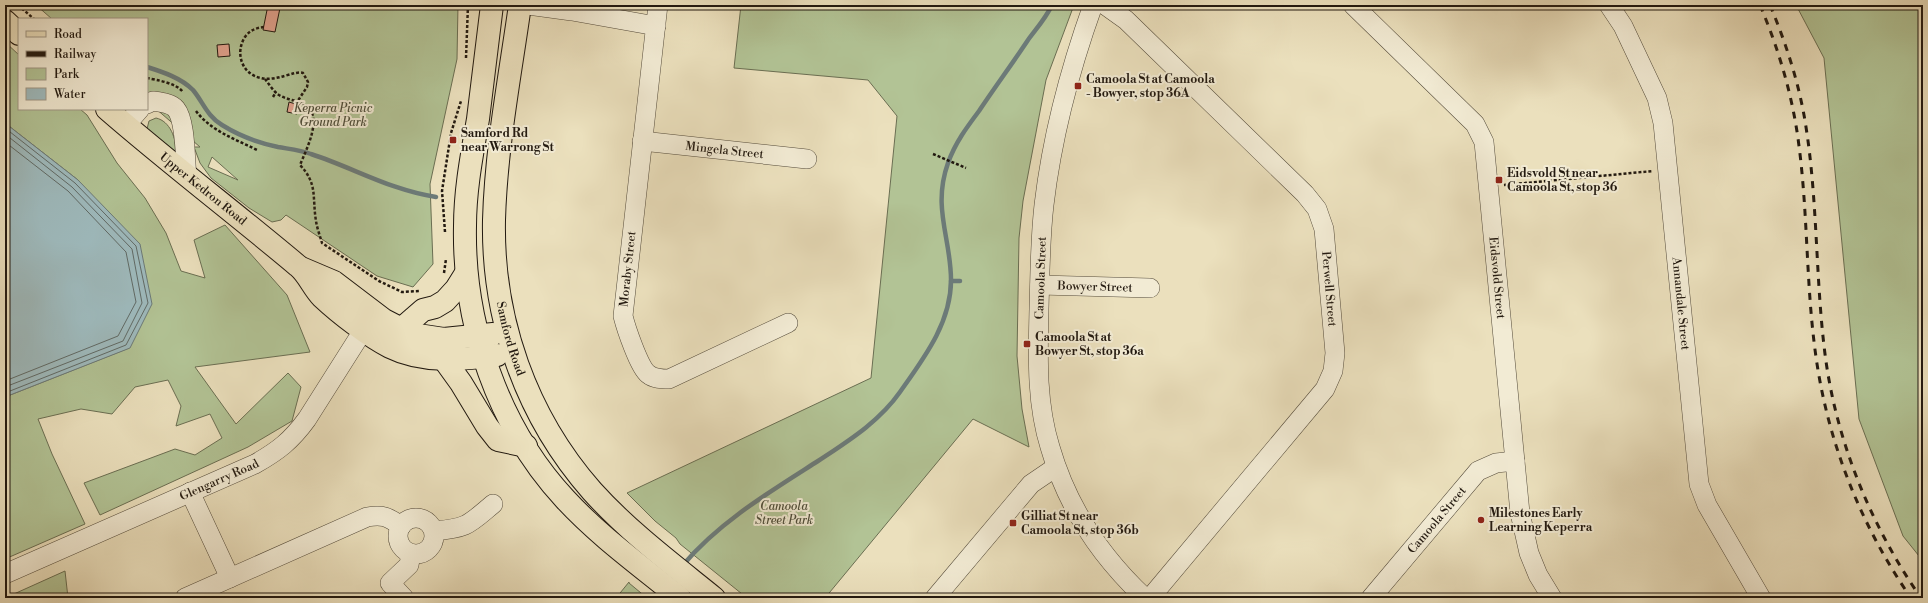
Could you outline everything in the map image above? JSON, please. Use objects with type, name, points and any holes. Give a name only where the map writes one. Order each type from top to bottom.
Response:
[{"type":"main road","name":"Samford Road","points":[[492,5],[464,226],[466,273],[478,336],[484,357],[505,408],[526,446],[542,471],[564,498],[614,544],[707,592]]},
{"type":"main road","name":"Samford Road","points":[[520,5],[500,149],[494,220],[497,282],[510,342],[534,404],[566,458],[592,491],[623,522],[660,568],[680,598]]},
{"type":"main road","points":[[5,22],[18,33]]},
{"type":"main road","name":"Upper Kedron Road","points":[[108,110],[300,268],[334,282],[390,347],[418,356],[443,358],[484,357],[510,342]]},
{"type":"main road","points":[[400,330],[423,310],[435,307],[445,301],[456,289],[466,273]]},
{"type":"main road","name":"Upper Kedron Road","points":[[369,321],[435,339],[478,336],[510,342]]},
{"type":"main road","points":[[443,358],[461,383],[487,426],[498,440],[526,446]]},
{"type":"street","points":[[528,5],[572,11],[656,26]]},
{"type":"street","name":"Moraby Street","points":[[658,5],[623,316],[628,336],[647,374],[658,379],[669,380],[788,323]]},
{"type":"street","name":"Camoola Street","points":[[1093,5],[1069,78],[1048,175],[1044,206],[1037,374],[1044,422],[1056,467],[1074,509],[1114,567],[1145,598]]},
{"type":"street","name":"Perwell Street","points":[[1106,5],[1126,20],[1312,201],[1317,209],[1324,229],[1336,353],[1333,371],[1325,389],[1150,598]]},
{"type":"street","name":"Eidsvold Street","points":[[1353,5],[1475,124],[1484,142],[1520,513],[1529,553],[1538,575],[1552,598]]},
{"type":"street","name":"Annandale Street","points":[[1609,5],[1623,26],[1657,98],[1663,123],[1699,484],[1706,505],[1761,598]]},
{"type":"street","points":[[148,104],[153,101],[171,105],[176,109],[182,124],[187,176]]},
{"type":"street","points":[[126,125],[139,110]]},
{"type":"street","name":"Mingela Street","points":[[642,141],[807,159]]},
{"type":"street","name":"Bowyer Street","points":[[1040,285],[1150,288]]},
{"type":"street","name":"Glengarry Road","points":[[5,574],[255,464],[288,443],[321,399],[369,321]]},
{"type":"street","name":"Camoola Street","points":[[1371,598],[1478,471],[1496,463],[1515,461]]},
{"type":"street","points":[[934,598],[1031,484],[1056,467]]},
{"type":"street","points":[[190,492],[230,578]]},
{"type":"street","points":[[434,531],[458,529],[468,525],[493,504]]},
{"type":"street","points":[[185,598],[367,518],[379,515],[390,518],[401,526]]},
{"type":"street","points":[[413,518],[426,520],[434,531],[435,537],[431,548],[422,554],[411,554],[406,551],[399,542],[398,531],[401,526],[413,518]]},
{"type":"street","points":[[404,598],[390,583],[409,565],[411,554]]},
{"type":"path","points":[[18,5],[33,18]]},
{"type":"path","points":[[264,27],[251,30],[247,34],[240,48],[240,57],[250,73],[265,79],[284,77],[296,72],[303,73],[308,78],[307,86],[297,102]]},
{"type":"path","points":[[148,78],[181,90],[184,95]]},
{"type":"path","points":[[265,79],[276,92],[284,98],[308,107],[313,116],[311,139],[300,165],[307,172],[313,184],[316,222],[322,243],[379,281],[402,292],[423,291]]},
{"type":"path","points":[[273,97],[276,92]]},
{"type":"path","points":[[192,105],[203,120],[213,128],[257,150]]},
{"type":"path","points":[[933,154],[966,168]]},
{"type":"path","points":[[1488,187],[1668,170]]},
{"type":"green space","name":"Keperra Picnic Ground Park","points":[[36,5],[458,5],[457,59],[430,184],[433,264],[413,287],[377,276],[286,215],[281,220],[272,222],[249,208],[211,178],[200,163],[194,147],[200,147],[148,102],[148,18],[51,18]],"holes":[[[212,157],[238,180],[208,167]]]},
{"type":"green space","name":"Camoola Street Park","points":[[741,5],[1074,5],[1046,80],[1023,201],[1019,238],[1017,356],[1022,409],[1029,447],[973,419],[825,598],[747,598],[680,544],[676,538],[655,521],[627,493],[871,378],[897,116],[868,80],[734,68]]},
{"type":"green space","points":[[1796,5],[1923,5],[1923,561],[1903,536],[1859,419],[1824,58]]},
{"type":"green space","points":[[5,42],[18,54],[18,110],[81,110],[87,115],[117,163],[145,198],[166,233],[181,271],[205,278],[194,240],[225,225],[287,295],[310,352],[195,367],[236,424],[288,373],[301,387],[292,421],[248,447],[100,515],[84,483],[175,449],[195,455],[222,438],[210,414],[176,426],[181,406],[168,380],[135,387],[112,414],[81,409],[38,419],[52,454],[85,524],[5,559],[5,397],[129,348],[78,180],[5,123]]},
{"type":"green space","points":[[156,118],[165,123],[172,131],[175,142],[175,152],[147,129],[149,121]]},
{"type":"green space","points":[[65,571],[68,598],[5,598]]},
{"type":"green space","points":[[629,583],[647,598],[616,598]]},
{"type":"water","points":[[5,123],[78,180],[140,244],[152,304],[130,348],[5,397]]},
{"type":"building","points":[[268,5],[280,8],[275,32],[263,30]]},
{"type":"building","points":[[229,44],[230,56],[218,57],[217,45]]},
{"type":"building","points":[[289,102],[299,105],[297,114],[287,112]]},
{"type":"waterway","points":[[683,565],[697,549],[746,508],[841,446],[873,422],[892,403],[927,353],[941,325],[950,296],[950,265],[942,209],[942,194],[948,163],[954,149],[966,129],[1044,19],[1052,5]]},
{"type":"waterway","points":[[148,67],[172,76],[183,82],[193,90],[213,117],[228,129],[256,141],[307,153],[388,184],[419,194],[436,197]]},
{"type":"waterway","points":[[951,281],[960,281]]},
{"type":"railway","points":[[1760,5],[1779,56],[1789,92],[1799,146],[1813,331],[1821,389],[1829,421],[1849,483],[1862,513],[1893,570],[1911,598]]},
{"type":"railway","points":[[1770,5],[1781,32],[1798,87],[1809,145],[1819,294],[1825,354],[1830,387],[1838,419],[1858,482],[1886,542],[1921,598]]},
{"type":"place","name":"Camoola St at Camoola - Bowyer, stop 36A","points":[[1078,86]]},
{"type":"place","name":"Samford Rd near Warrong St","points":[[453,140]]},
{"type":"place","name":"Eidsvold St near Camoola St, stop 36","points":[[1499,180]]},
{"type":"place","name":"Camoola St at Bowyer St, stop 36a","points":[[1027,344]]},
{"type":"place","name":"Milestones Early Learning Keperra","points":[[1481,520]]},
{"type":"place","name":"Gilliat St near Camoola St, stop 36b","points":[[1013,523]]}]
